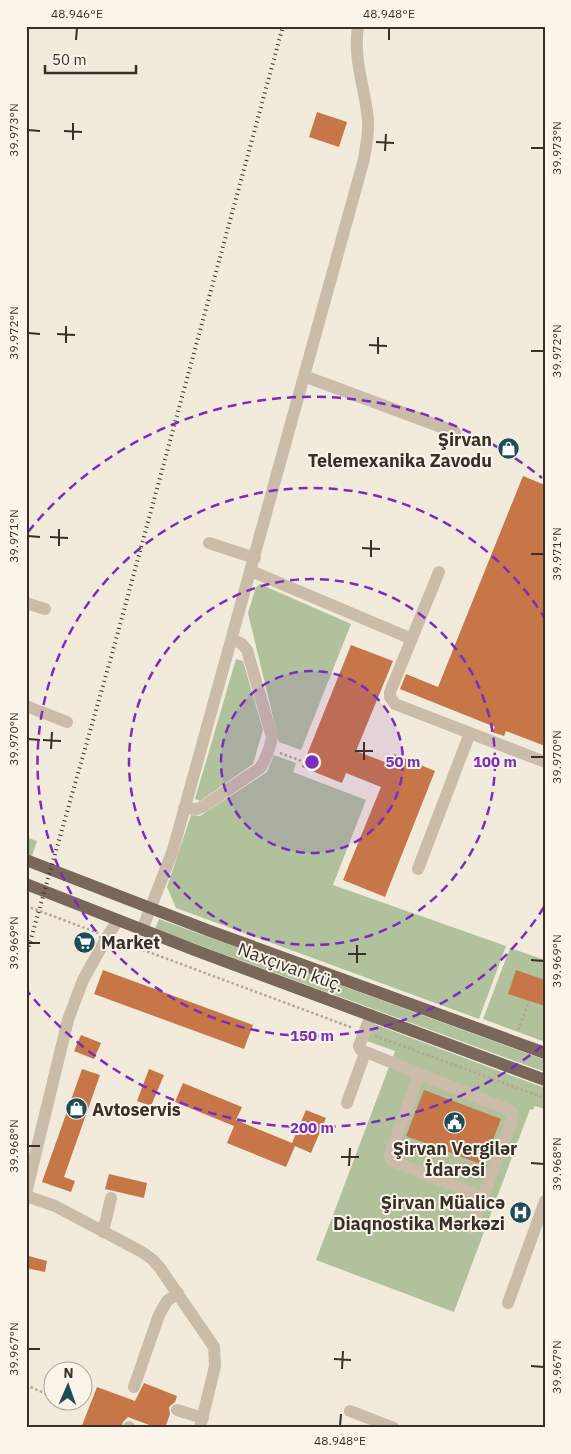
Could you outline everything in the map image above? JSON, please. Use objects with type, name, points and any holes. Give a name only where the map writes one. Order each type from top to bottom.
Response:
[{"type":"main road","name":"Naxçıvan küç.","points":[[26,860],[151,908],[545,1052]]},
{"type":"main road","name":"Naxçıvan küç.","points":[[26,884],[142,930],[545,1080]]},
{"type":"street","points":[[142,930],[173,850],[364,159],[368,140],[368,120],[357,60],[356,40],[358,26]]},
{"type":"street","points":[[304,376],[455,432]]},
{"type":"street","points":[[209,544],[255,558]]},
{"type":"street","points":[[251,571],[412,639]]},
{"type":"street","points":[[439,572],[390,692],[390,698],[395,704],[545,762]]},
{"type":"street","points":[[26,603],[45,609]]},
{"type":"street","points":[[184,808],[197,809],[204,806],[260,768],[269,749],[272,737],[247,650],[242,644],[232,639]]},
{"type":"street","points":[[26,706],[67,722]]},
{"type":"street","points":[[418,869],[470,733]]},
{"type":"street","points":[[118,920],[83,980],[68,1020],[26,1194],[55,1206],[153,1260],[178,1293],[214,1346],[215,1366],[202,1423],[178,1410]]},
{"type":"street","points":[[371,1016],[360,1046],[361,1050],[365,1053],[511,1111],[511,1122],[471,1228]]},
{"type":"street","points":[[347,1103],[365,1053]]},
{"type":"street","points":[[419,1074],[390,1155],[392,1161],[483,1197]]},
{"type":"street","points":[[103,1232],[111,1198]]},
{"type":"street","points":[[508,1303],[545,1201]]},
{"type":"street","points":[[134,1387],[159,1315],[167,1301],[178,1293]]},
{"type":"street","points":[[350,1411],[394,1428]]},
{"type":"path","points":[[269,749],[304,762]]},
{"type":"path","points":[[26,906],[545,1098]]},
{"type":"path","points":[[514,1041],[530,1001]]},
{"type":"path","points":[[26,1385],[42,1392]]},
{"type":"green space","points":[[260,584],[351,624],[301,750],[279,742],[248,613],[256,587]]},
{"type":"green space","points":[[236,659],[243,661],[263,730],[253,764],[200,801],[195,799]]},
{"type":"green space","points":[[274,755],[296,763],[293,772],[366,800],[333,885],[506,946],[479,1019],[176,908],[167,887],[191,815],[200,816],[267,772]]},
{"type":"green space","points":[[26,837],[37,841],[32,856],[26,854]]},
{"type":"green space","points":[[159,919],[545,1060],[545,1072],[155,929]]},
{"type":"green space","points":[[510,948],[545,960],[545,1042],[483,1019]]},
{"type":"green space","points":[[374,1024],[545,1088],[545,1109],[535,1106],[533,1110],[530,1109],[454,1312],[316,1260],[395,1051],[367,1041]]},
{"type":"building","points":[[317,112],[347,122],[339,147],[309,137]]},
{"type":"building","points":[[523,476],[545,485],[545,746],[506,731],[504,736],[492,732],[495,727],[400,689],[406,674],[438,687]]},
{"type":"building","points":[[351,645],[393,661],[356,751],[390,764],[394,754],[435,771],[385,897],[343,880],[381,787],[346,773],[342,783],[302,767]]},
{"type":"building","points":[[82,933],[93,938],[87,952],[76,948]]},
{"type":"building","points":[[103,970],[253,1025],[244,1049],[94,994]]},
{"type":"building","points":[[516,970],[545,980],[545,1006],[508,994]]},
{"type":"building","points":[[81,1035],[101,1043],[94,1059],[74,1051]]},
{"type":"building","points":[[82,1069],[100,1075],[64,1177],[75,1181],[71,1192],[42,1182]]},
{"type":"building","points":[[149,1069],[164,1075],[151,1106],[137,1101]]},
{"type":"building","points":[[183,1083],[242,1107],[236,1120],[292,1143],[306,1110],[326,1118],[311,1153],[295,1146],[286,1167],[227,1143],[234,1126],[175,1102]]},
{"type":"building","points":[[424,1090],[501,1119],[483,1165],[406,1136]]},
{"type":"building","points":[[109,1174],[147,1183],[144,1198],[105,1189]]},
{"type":"building","points":[[29,1256],[47,1261],[45,1272],[26,1268]]},
{"type":"building","points":[[144,1383],[177,1396],[175,1402],[169,1407],[170,1414],[165,1428],[157,1428],[128,1417],[123,1422],[121,1428],[81,1428],[87,1412],[92,1412],[92,1400],[97,1387],[135,1401]]},
{"type":"railway","points":[[26,956],[112,654],[283,26]]},
{"type":"place","name":"Şirvan Telemexanika Zavodu","points":[[508,449]]},
{"type":"place","name":"Market","points":[[85,942]]},
{"type":"place","name":"Avtoservis","points":[[76,1109]]},
{"type":"place","name":"Şirvan Vergilər İdarəsi","points":[[455,1123]]},
{"type":"place","name":"Şirvan Müalicə Diaqnostika Mərkəzi","points":[[521,1212]]}]
